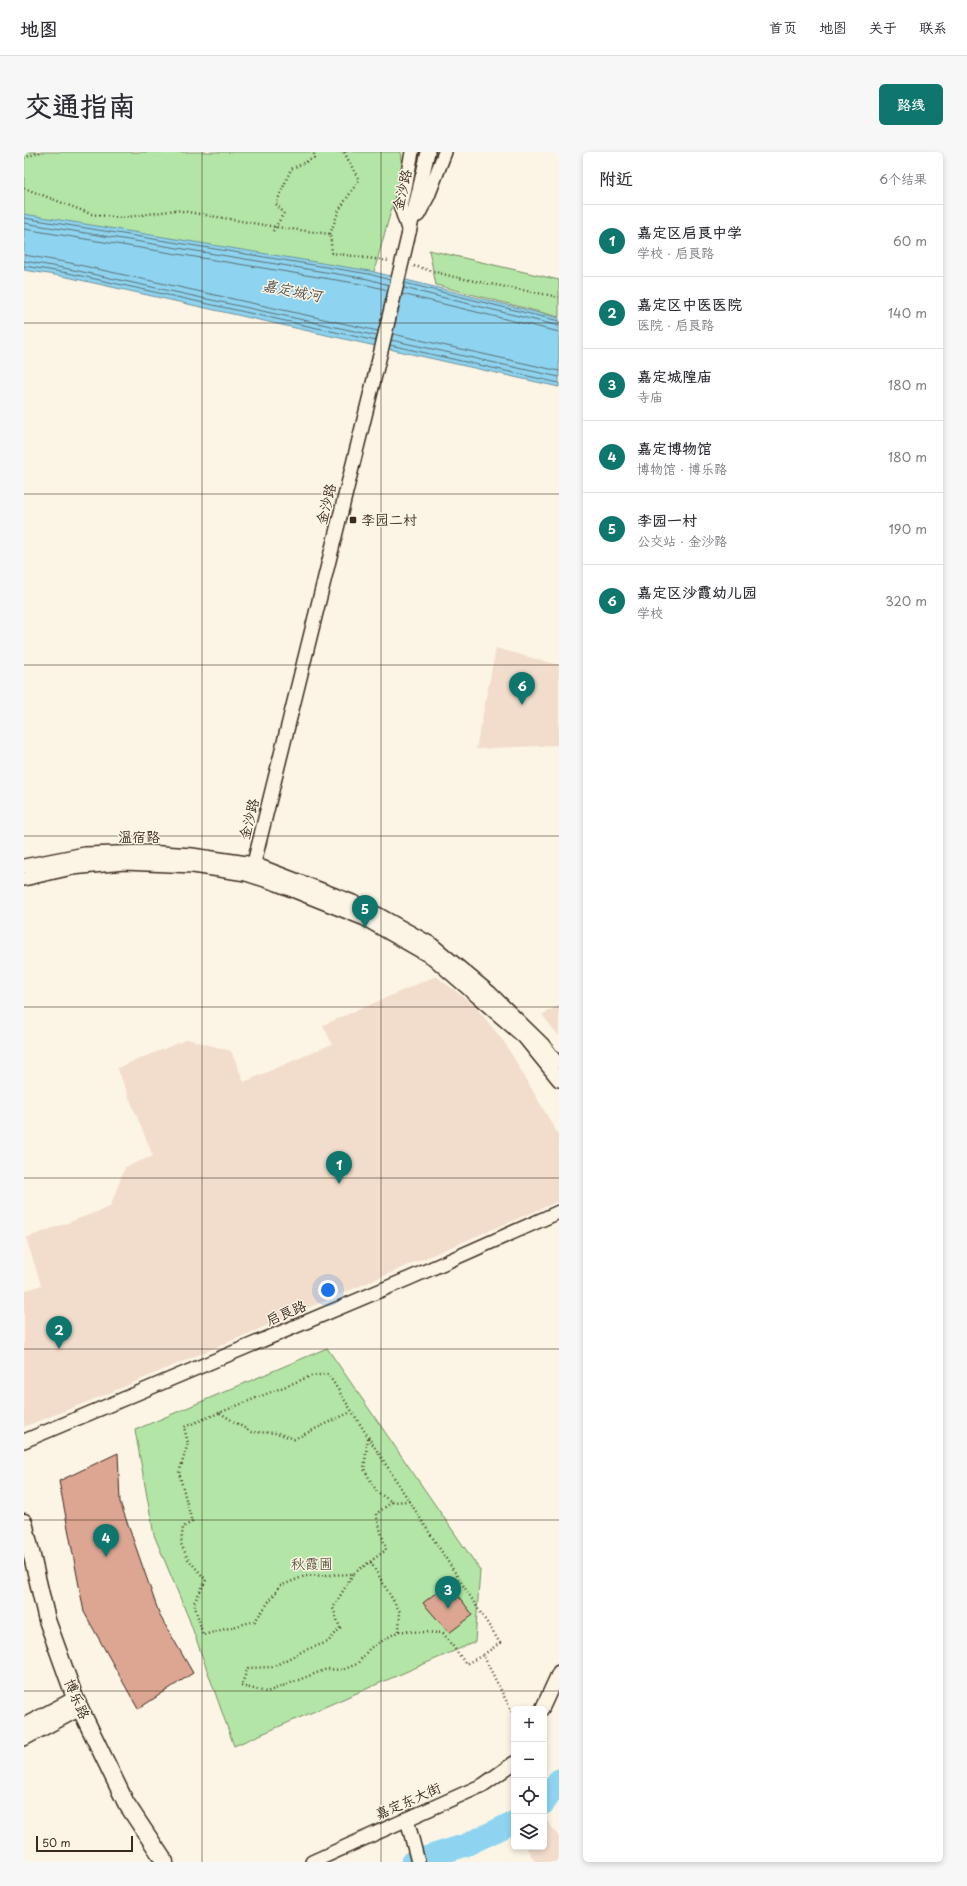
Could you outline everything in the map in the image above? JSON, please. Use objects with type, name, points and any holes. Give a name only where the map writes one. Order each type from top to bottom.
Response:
[{"type":"main road","name":"博乐路","points":[[24,1522],[47,1620],[78,1704],[126,1803],[165,1862]]},
{"type":"street","points":[[409,232],[401,208],[412,152]]},
{"type":"street","name":"金沙路","points":[[253,870],[381,351],[428,152]]},
{"type":"street","points":[[409,232],[428,196],[445,152]]},
{"type":"street","name":"温宿路","points":[[24,866],[85,854],[147,852],[192,856],[253,870]]},
{"type":"street","points":[[24,879],[72,868],[124,863],[253,870],[361,905],[431,944],[490,993],[543,1045],[559,1066]]},
{"type":"street","points":[[253,870],[365,919],[433,958],[524,1037],[559,1080]]},
{"type":"street","name":"启良路","points":[[24,1441],[410,1278],[559,1212]]},
{"type":"street","points":[[543,1706],[559,1672]]},
{"type":"street","points":[[24,1725],[78,1704]]},
{"type":"street","points":[[24,1739],[78,1704]]},
{"type":"street","name":"嘉定东大街","points":[[312,1862],[483,1785],[511,1765]]},
{"type":"street","points":[[407,1819],[416,1857]]},
{"type":"path","points":[[24,158],[40,152]]},
{"type":"path","points":[[273,231],[284,213],[276,204],[291,169],[314,158],[314,152]]},
{"type":"path","points":[[344,152],[359,180],[339,210],[330,234],[332,253],[559,297]]},
{"type":"path","points":[[24,188],[91,214],[121,218],[176,210],[276,227],[330,234]]},
{"type":"path","points":[[352,1574],[305,1576],[280,1586],[255,1621],[203,1635],[194,1603],[206,1580],[188,1559],[181,1544],[183,1527],[192,1522],[179,1473],[188,1443],[184,1427],[311,1376],[328,1374],[500,1643],[483,1655],[466,1664],[443,1633],[399,1631],[370,1648],[358,1664],[342,1670],[327,1669],[267,1692],[240,1686],[248,1668],[272,1667],[305,1650],[328,1642],[340,1628],[333,1608],[352,1574],[386,1550],[376,1514],[392,1502],[409,1501]]},
{"type":"path","points":[[220,1413],[251,1432],[277,1433],[294,1439],[351,1412]]},
{"type":"path","points":[[368,1438],[364,1469],[377,1492],[392,1502]]},
{"type":"path","points":[[370,1561],[400,1612],[399,1631]]},
{"type":"path","points":[[483,1655],[511,1710]]},
{"type":"shaded area","points":[[496,648],[559,665],[559,745],[476,749]]},
{"type":"shaded area","points":[[436,976],[475,1006],[505,1043],[559,1136],[559,1201],[100,1397],[24,1427],[24,1291],[41,1285],[26,1238],[110,1207],[125,1167],[153,1156],[117,1068],[188,1039],[231,1051],[244,1082],[332,1044],[323,1025]]},
{"type":"shaded area","points":[[559,1005],[559,1036],[542,1015]]},
{"type":"shaded area","points":[[547,1821],[559,1837],[559,1862],[535,1862],[528,1850],[547,1850]]},
{"type":"green space","points":[[24,152],[401,152],[403,168],[373,275],[24,215]]},
{"type":"green space","points":[[429,250],[559,280],[559,317],[436,285]]},
{"type":"green space","name":"秋霞圃","points":[[327,1348],[480,1570],[475,1642],[234,1746],[189,1619],[154,1535],[135,1430]]},
{"type":"water","name":"嘉定城河","points":[[24,214],[370,271],[559,318],[559,387],[67,277],[24,270]]},
{"type":"building","points":[[118,1453],[120,1502],[160,1616],[193,1673],[138,1709],[84,1612],[59,1481]]},
{"type":"building","points":[[448,1583],[473,1615],[449,1633],[423,1603]]},
{"type":"waterway","points":[[547,1798],[559,1780]]},
{"type":"waterway","points":[[412,1862],[466,1845],[511,1823]]},
{"type":"place","name":"李园二村","points":[[353,520]]},
{"type":"place","name":"嘉定区沙霞幼儿园","points":[[522,705]]},
{"type":"place","name":"李园一村","points":[[365,928]]},
{"type":"place","name":"嘉定区启良中学","points":[[339,1184]]},
{"type":"place","name":"嘉定区中医医院","points":[[59,1349]]},
{"type":"place","name":"嘉定博物馆","points":[[106,1557]]},
{"type":"place","name":"嘉定城隍庙","points":[[448,1609]]}]
